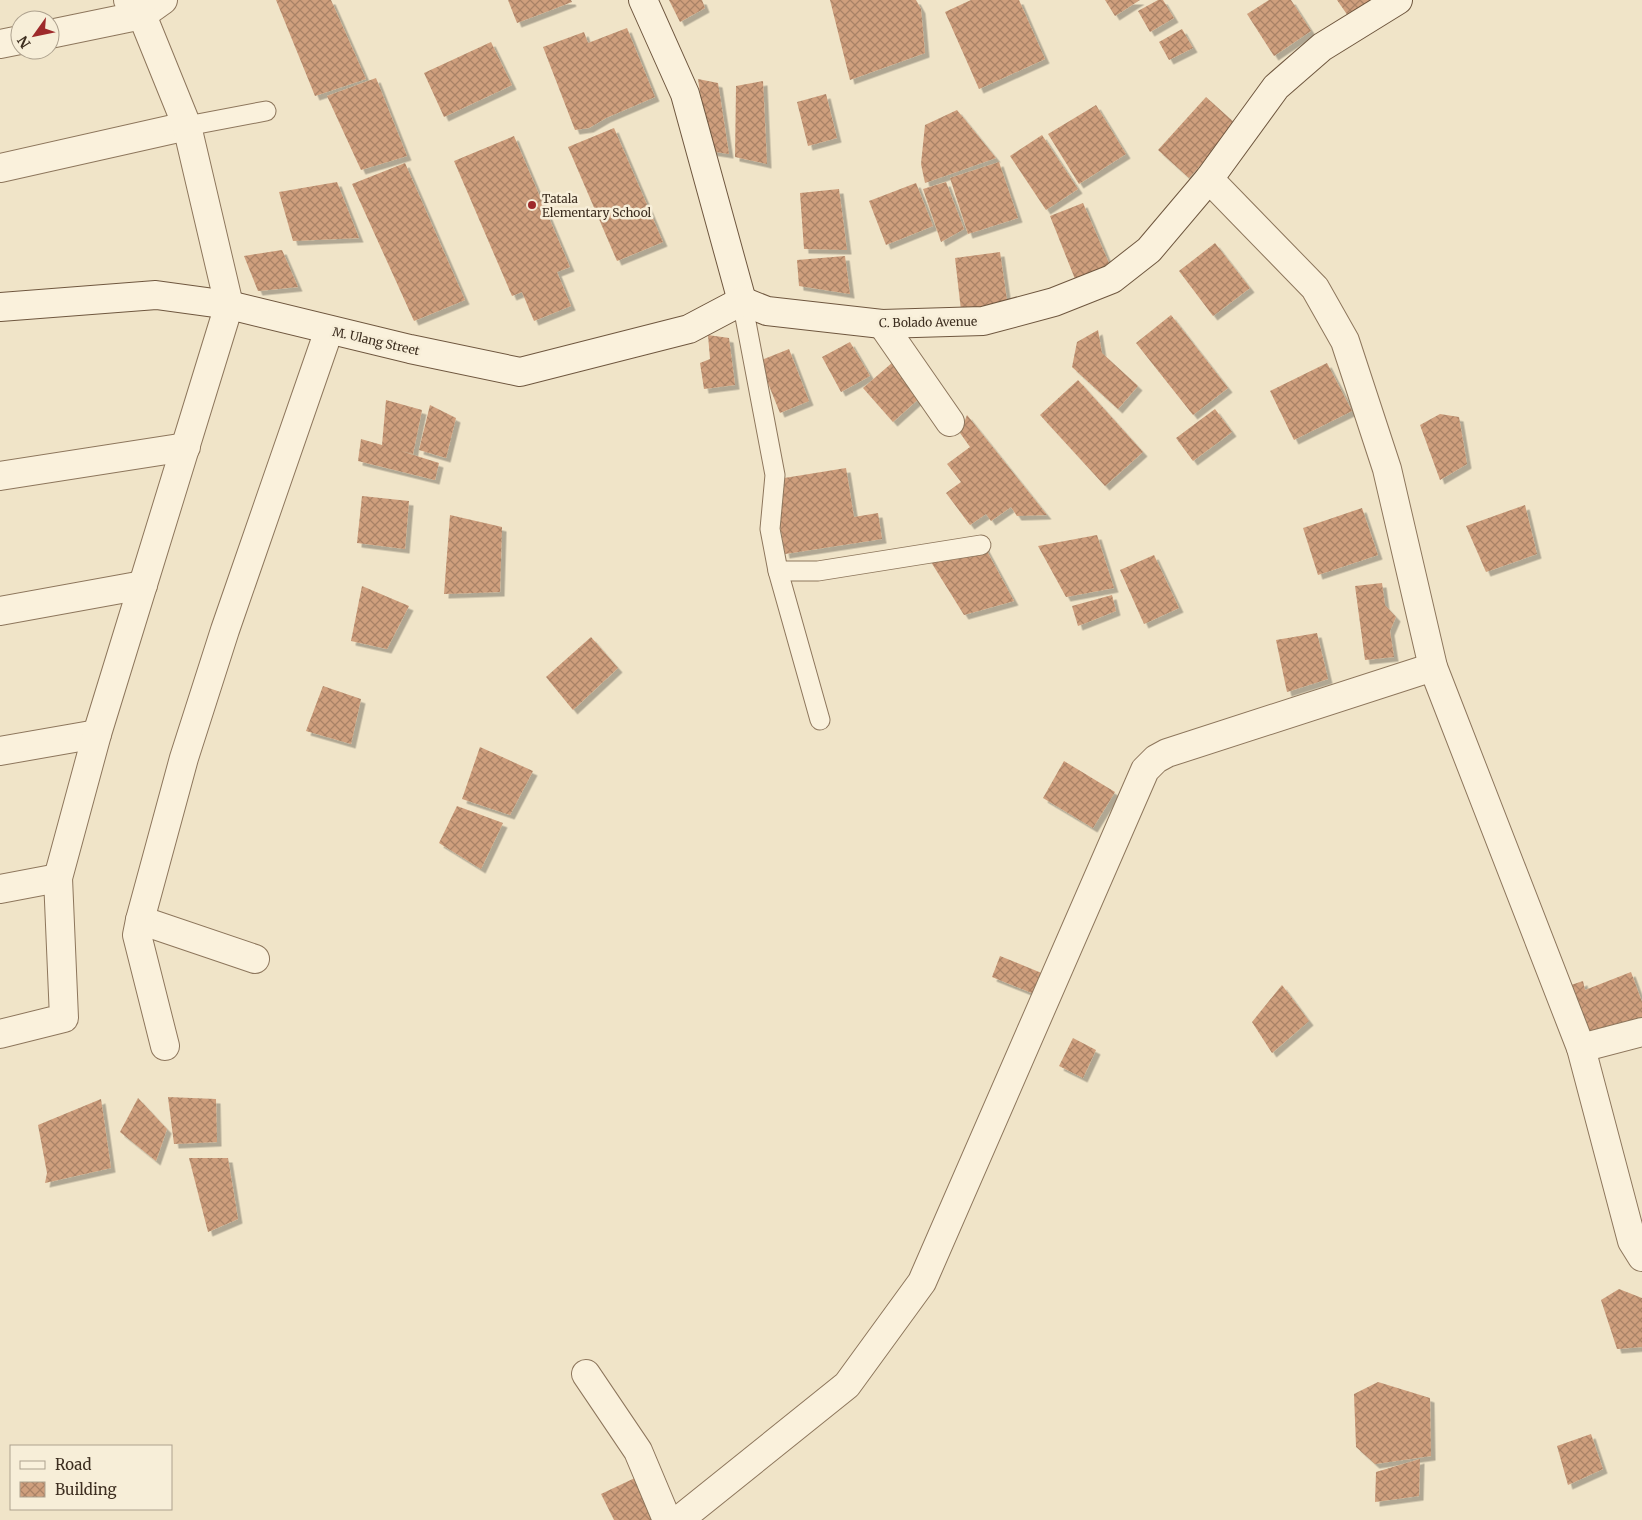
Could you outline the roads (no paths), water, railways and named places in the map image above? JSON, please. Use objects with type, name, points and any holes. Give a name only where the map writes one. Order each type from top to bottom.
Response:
[{"type":"street","points":[[643,0],[685,94],[742,301]]},
{"type":"street","name":"C. Bolado Avenue","points":[[742,301],[767,312],[882,324],[983,321],[1054,302],[1112,279],[1149,250],[1209,179],[1276,87],[1322,47],[1398,0]]},
{"type":"street","points":[[0,1034],[64,1018],[58,878],[97,734],[230,305],[187,126],[144,5],[60,31]]},
{"type":"street","points":[[0,168],[187,126]]},
{"type":"street","points":[[1209,179],[1315,288],[1345,341],[1387,469],[1433,667],[1581,1048],[1632,1241],[1642,1257]]},
{"type":"street","name":"M. Ulang Street","points":[[0,307],[156,295],[230,305],[329,330],[520,372],[689,329],[742,301]]},
{"type":"street","points":[[882,324],[950,422]]},
{"type":"street","points":[[165,1046],[137,935],[140,920],[184,758],[219,648],[329,330]]},
{"type":"street","points":[[0,476],[186,447]]},
{"type":"street","points":[[0,611],[143,585]]},
{"type":"street","points":[[679,1520],[848,1385],[922,1282],[1146,770],[1156,759],[1167,753],[1433,667]]},
{"type":"street","points":[[0,751],[97,734]]},
{"type":"street","points":[[0,889],[58,878]]},
{"type":"street","points":[[140,920],[255,959]]},
{"type":"street","points":[[1581,1048],[1642,1032]]},
{"type":"street","points":[[586,1374],[638,1451],[667,1520]]},
{"type":"lane","points":[[187,126],[266,111]]},
{"type":"lane","points":[[742,301],[775,475],[770,528],[778,571],[820,720]]},
{"type":"lane","points":[[778,571],[818,571],[981,545]]},
{"type":"place","name":"Tatala Elementary School","points":[[532,205]]}]
